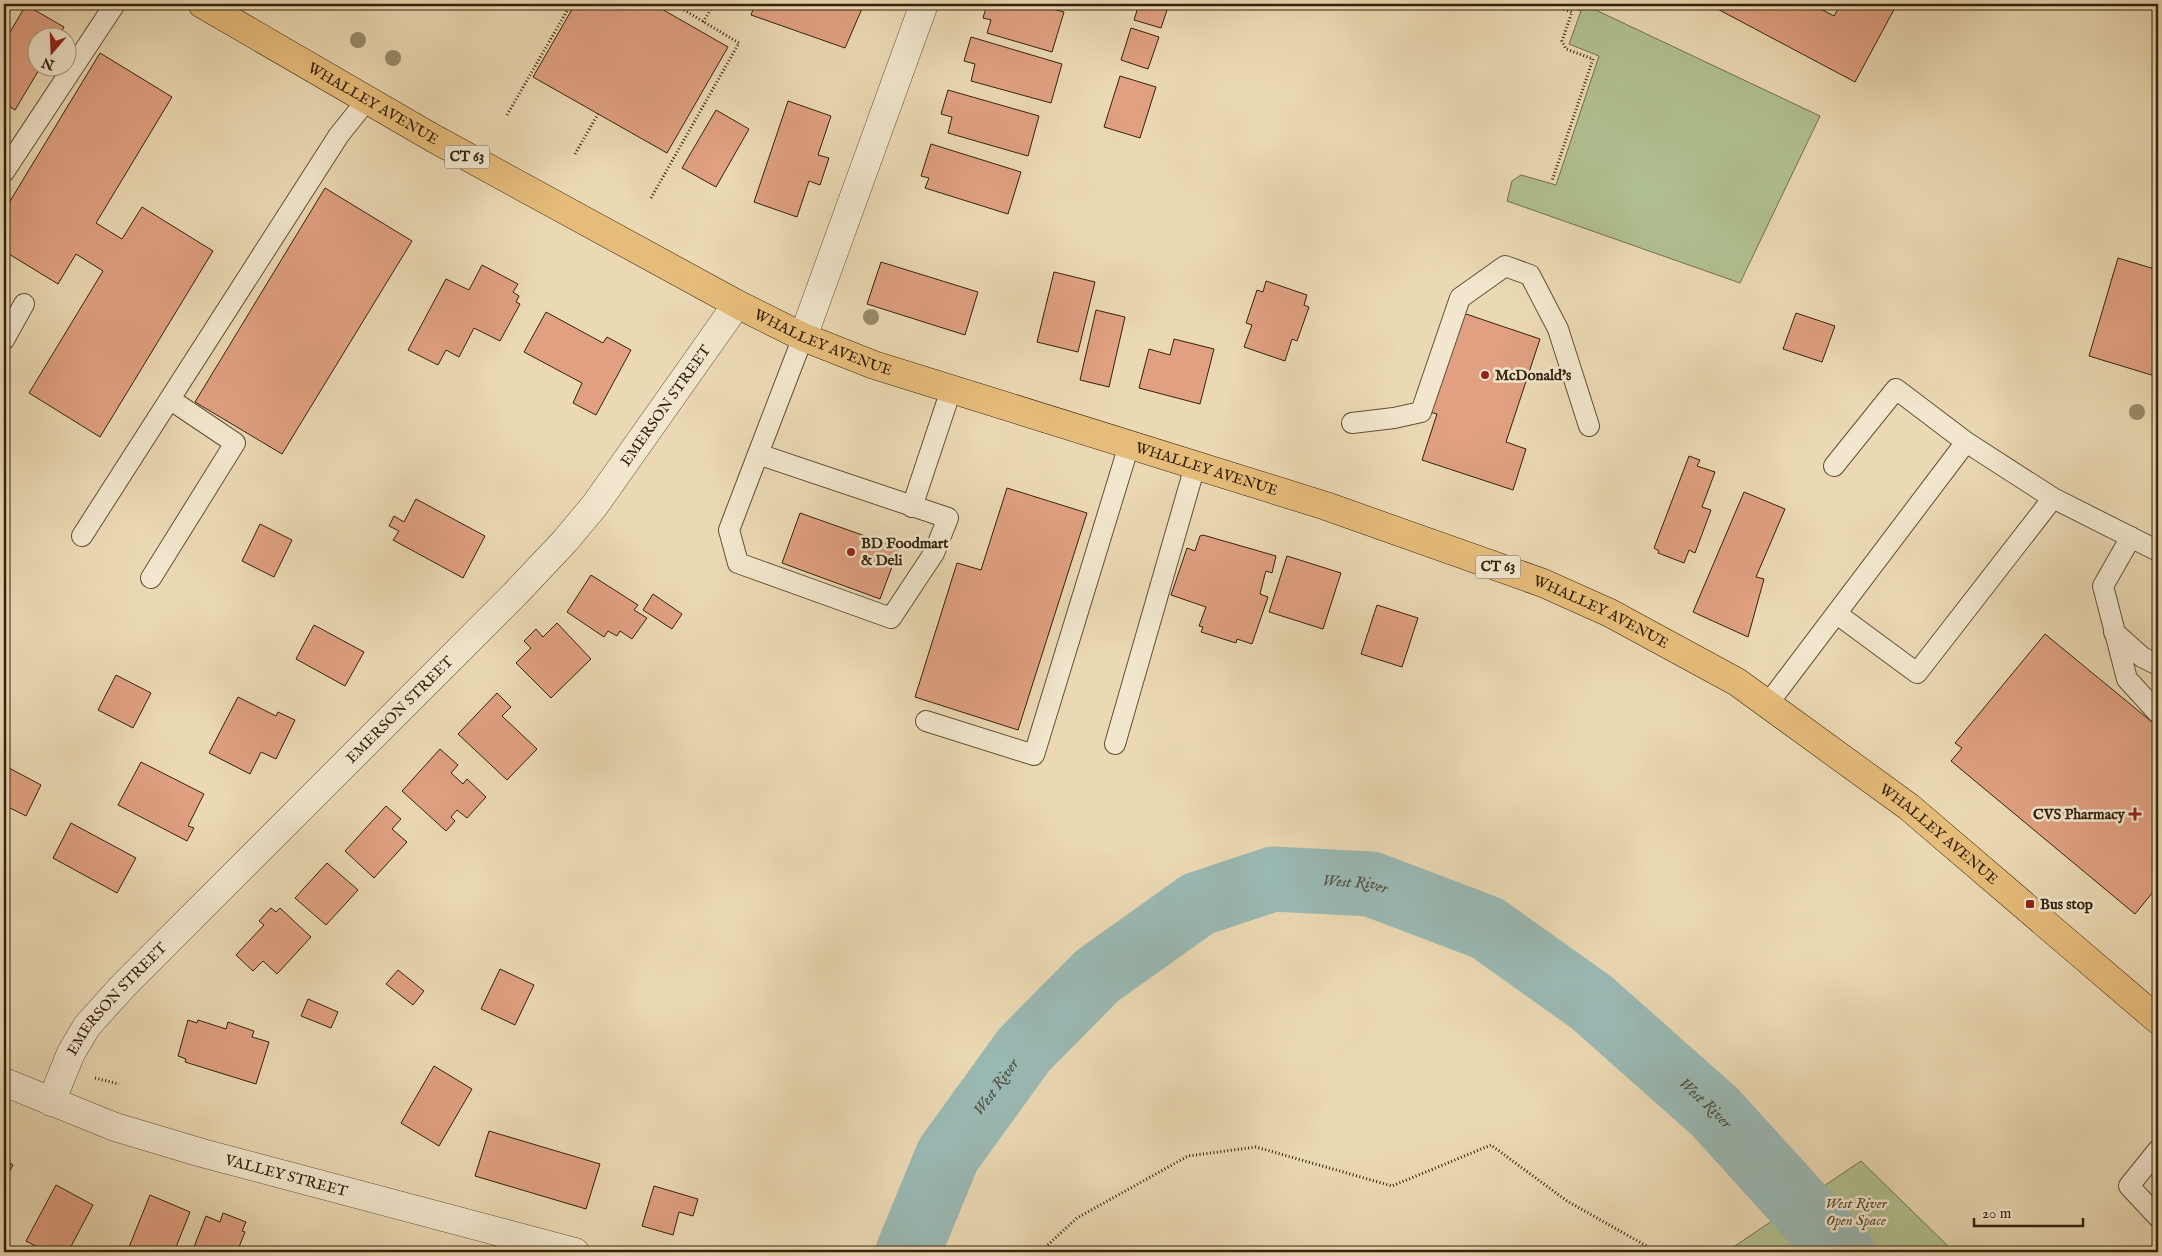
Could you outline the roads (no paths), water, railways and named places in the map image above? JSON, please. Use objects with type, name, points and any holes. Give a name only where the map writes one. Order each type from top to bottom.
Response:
[{"type":"main road","name":"WHALLEY AVENUE","points":[[202,4],[367,100],[737,304],[803,337],[868,363],[951,390],[1326,506],[1543,584],[1610,613],[1736,682],[1909,807],[2158,1020]]},
{"type":"street","points":[[803,337],[924,4]]},
{"type":"street","name":"EMERSON STREET","points":[[51,1102],[71,1053],[87,1026],[124,985],[501,608],[565,541],[594,505],[737,304]]},
{"type":"street","name":"VALLEY STREET","points":[[4,1082],[115,1127],[202,1153],[575,1252]]},
{"type":"lane","points":[[4,172],[115,4]]},
{"type":"lane","points":[[82,536],[171,400],[338,135],[367,100]]},
{"type":"lane","points":[[1352,423],[1394,418],[1421,412],[1460,298],[1505,266],[1530,275],[1558,329],[1589,426]]},
{"type":"lane","points":[[4,340],[24,304]]},
{"type":"lane","points":[[758,454],[948,518],[934,553],[891,618],[738,563],[729,530],[758,454],[803,337]]},
{"type":"lane","points":[[1834,466],[1896,389],[1966,442],[2053,498],[2158,552]]},
{"type":"lane","points":[[912,507],[951,390]]},
{"type":"lane","points":[[151,578],[235,443],[171,400]]},
{"type":"lane","points":[[1767,704],[1966,442]]},
{"type":"lane","points":[[926,721],[1034,755],[1129,445]]},
{"type":"lane","points":[[1115,744],[1195,466]]},
{"type":"lane","points":[[1837,614],[1917,673],[2053,498]]},
{"type":"lane","points":[[2131,537],[2103,586],[2127,679],[2158,713]]},
{"type":"lane","points":[[2114,632],[2142,657],[2158,666]]},
{"type":"lane","points":[[2158,1150],[2129,1186],[2158,1217]]},
{"type":"waterway","name":"West River","points":[[908,1252],[948,1155],[1024,1050],[1097,976],[1198,904],[1273,879],[1371,884],[1487,928],[1591,1002],[1715,1112],[1842,1252]]},
{"type":"place","name":"McDonald's","points":[[1485,375]]},
{"type":"place","name":"BD Foodmart & Deli","points":[[851,552]]},
{"type":"place","name":"CVS Pharmacy","points":[[2135,814]]},
{"type":"place","name":"Bus stop","points":[[2030,904]]},
{"type":"park label","name":"West River Open Space","points":[[1856,1212]]}]
